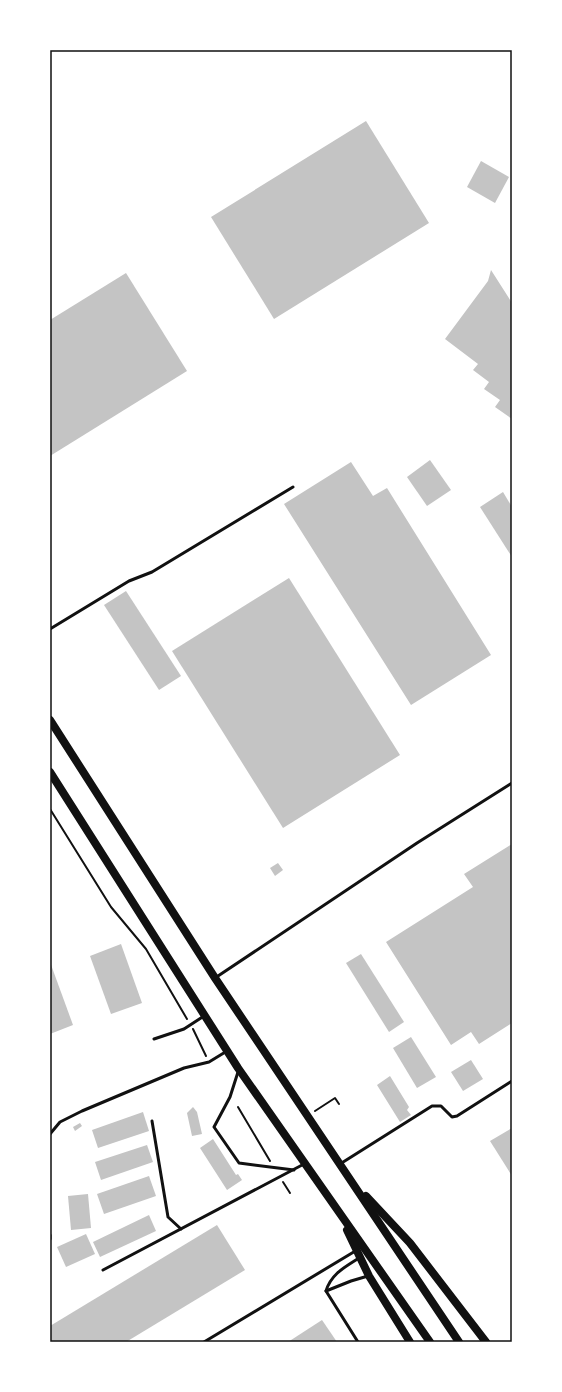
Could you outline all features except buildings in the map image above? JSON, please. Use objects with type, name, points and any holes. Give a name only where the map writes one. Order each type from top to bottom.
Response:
[{"type":"main road","points":[[50,720],[215,978],[459,1342]]},
{"type":"main road","points":[[50,772],[238,1068],[430,1342]]},
{"type":"main road","points":[[349,1178],[410,1243],[486,1342]]},
{"type":"main road","points":[[336,1208],[369,1276],[410,1342]]},
{"type":"lane","points":[[50,629],[129,581],[152,572],[293,487]]},
{"type":"lane","points":[[215,978],[417,843],[512,783]]},
{"type":"lane","points":[[154,1039],[184,1029],[205,1015]]},
{"type":"lane","points":[[50,1134],[60,1122],[82,1111],[184,1068],[208,1062],[227,1051]]},
{"type":"lane","points":[[238,1068],[238,1076],[230,1098],[214,1127],[239,1163],[274,1166],[295,1170]]},
{"type":"lane","points":[[340,1164],[432,1106],[441,1106],[452,1117],[457,1116],[512,1081]]},
{"type":"lane","points":[[152,1121],[168,1217],[181,1229]]},
{"type":"lane","points":[[103,1270],[304,1164]]},
{"type":"lane","points":[[358,1254],[336,1274],[328,1284],[326,1291],[358,1342]]},
{"type":"lane","points":[[204,1342],[358,1254]]},
{"type":"lane","points":[[326,1291],[355,1279],[369,1276]]},
{"type":"path","points":[[50,809],[112,907],[146,949],[191,1024],[208,1062]]},
{"type":"path","points":[[314,1112],[335,1098],[339,1104]]},
{"type":"path","points":[[238,1107],[274,1166]]},
{"type":"path","points":[[280,1178],[290,1193]]}]
